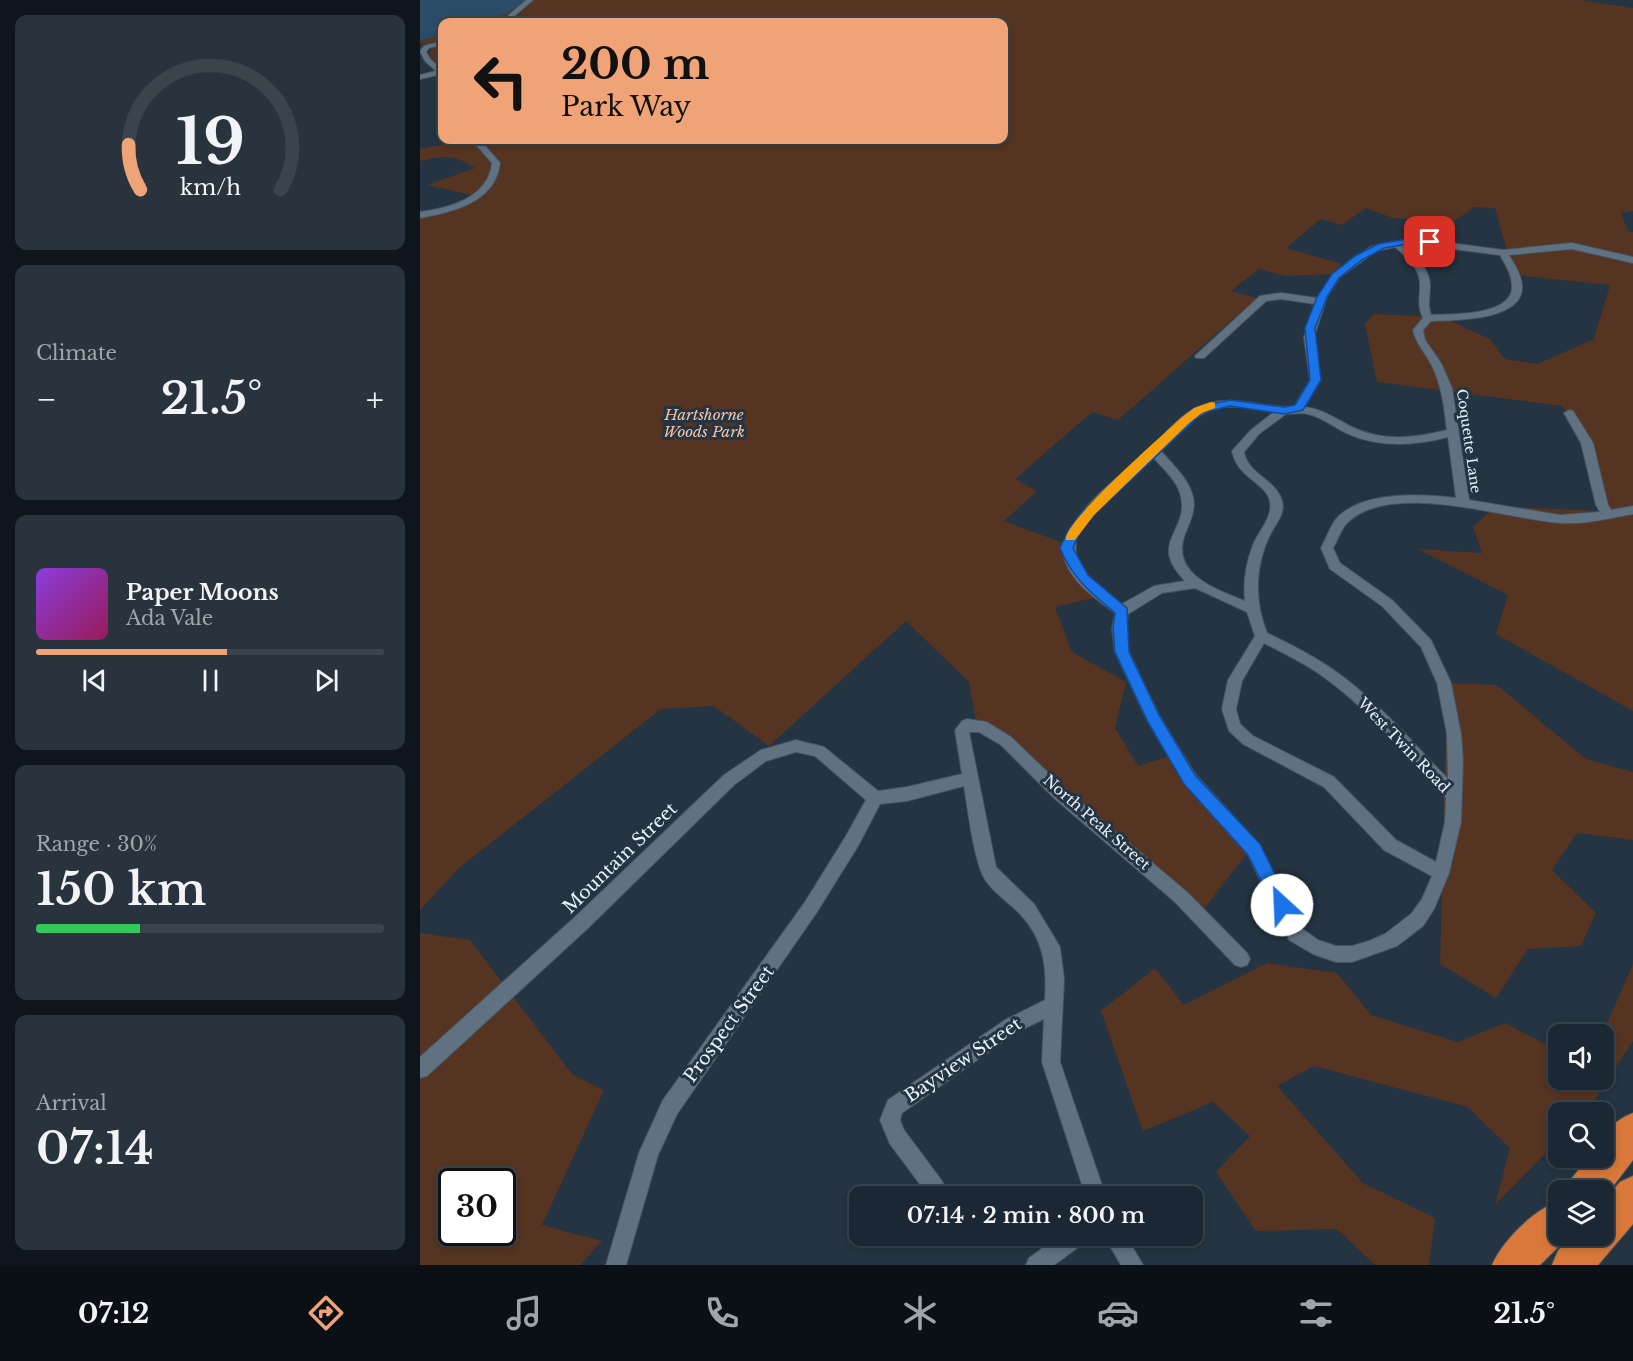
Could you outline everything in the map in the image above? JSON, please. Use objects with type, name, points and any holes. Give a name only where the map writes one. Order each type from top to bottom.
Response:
[{"type":"highway","points":[[1594,1180],[1633,1131]]},
{"type":"highway","points":[[1614,1217],[1633,1195]]},
{"type":"highway","points":[[1512,1265],[1548,1230]]},
{"type":"highway","points":[[1572,1265],[1589,1246]]},
{"type":"street","points":[[509,18],[530,0]]},
{"type":"street","points":[[438,44],[426,47],[423,52],[425,57],[438,68]]},
{"type":"street","points":[[420,77],[438,73]]},
{"type":"street","points":[[420,215],[454,207],[486,188],[495,175],[496,163],[479,144]]},
{"type":"street","points":[[1299,408],[1315,380],[1309,337],[1321,302],[1342,270],[1373,249],[1395,243],[1427,241],[1503,253],[1572,246],[1633,260]]},
{"type":"street","points":[[1395,243],[1413,258],[1423,273],[1425,287],[1421,302],[1428,318],[1480,315],[1502,307],[1510,301],[1517,291],[1517,284],[1503,253]]},
{"type":"street","points":[[1200,356],[1263,298],[1281,296],[1321,302]]},
{"type":"street","name":"Coquette Lane","points":[[1428,318],[1419,327],[1418,335],[1447,388],[1463,503]]},
{"type":"street","points":[[1122,611],[1083,579],[1073,565],[1066,548],[1073,532],[1089,512],[1185,420],[1209,406],[1237,403],[1283,412]]},
{"type":"street","points":[[1441,873],[1390,845],[1329,782],[1254,743],[1234,727],[1229,709],[1234,680],[1262,636],[1252,609],[1251,584],[1255,559],[1265,532],[1274,517],[1276,502],[1271,491],[1244,468],[1239,461],[1238,451],[1255,432],[1283,412],[1299,408],[1323,416],[1367,437],[1384,441],[1413,442],[1452,432]]},
{"type":"street","points":[[1569,413],[1587,443],[1602,505],[1607,513]]},
{"type":"street","points":[[1155,451],[1178,480],[1188,499],[1188,511],[1175,550],[1178,561],[1194,584],[1252,609]]},
{"type":"street","points":[[1122,611],[1119,629],[1122,652],[1153,718],[1190,779],[1254,849],[1295,934],[1320,950],[1336,954],[1356,953],[1390,940],[1417,920],[1428,904],[1441,873],[1453,822],[1454,734],[1444,683],[1436,661],[1418,634],[1396,611],[1335,566],[1327,548],[1335,529],[1363,507],[1388,499],[1410,498],[1463,503],[1559,519],[1633,510]]},
{"type":"street","points":[[1122,611],[1159,590],[1194,584]]},
{"type":"street","name":"West Twin Road","points":[[1262,636],[1330,674],[1352,692],[1384,722],[1454,796]]},
{"type":"street","name":"North Peak Street","points":[[968,779],[962,730],[967,725],[977,725],[992,731],[1030,762],[1059,793],[1157,874],[1241,959]]},
{"type":"street","name":"Mountain Street","points":[[420,1069],[581,923],[729,780],[761,756],[796,746],[819,751],[868,793]]},
{"type":"street","points":[[868,793],[907,794],[968,779],[987,867],[992,876],[1028,910],[1051,947],[1055,979],[1053,1071],[1092,1186]]},
{"type":"street","name":"Prospect Street","points":[[616,1265],[649,1153],[670,1107],[812,907],[852,842],[868,793]]},
{"type":"street","name":"Bayview Street","points":[[934,1186],[897,1137],[891,1120],[895,1107],[1011,1026],[1053,1005]]},
{"type":"street","points":[[1036,1265],[1063,1246]]},
{"type":"street","points":[[1121,1246],[1133,1265]]},
{"type":"green space","name":"Hartshorne Woods Park","points":[[524,0],[1580,0],[1633,8],[1633,211],[1621,213],[1628,231],[1633,232],[1633,711],[1496,634],[1508,595],[1418,549],[1482,553],[1473,527],[1495,506],[1600,511],[1589,439],[1562,406],[1377,382],[1365,324],[1374,314],[1442,317],[1490,339],[1505,359],[1538,364],[1594,339],[1610,285],[1514,275],[1495,208],[1474,207],[1453,222],[1393,218],[1366,208],[1342,225],[1321,219],[1286,248],[1342,264],[1335,274],[1285,276],[1259,269],[1231,291],[1257,298],[1118,420],[1092,412],[1015,479],[1037,491],[1004,521],[1066,544],[1106,595],[1055,607],[1072,652],[1126,682],[1115,728],[1138,766],[1173,755],[1250,849],[1204,909],[976,721],[969,682],[906,621],[769,746],[714,706],[661,709],[459,868],[420,910],[420,219],[476,196],[427,185],[475,168],[461,160],[449,157],[420,161],[420,149],[445,144],[1008,144],[1008,18],[496,18],[515,9]]},
{"type":"green space","points":[[438,37],[438,66],[429,58],[432,44],[420,44],[420,40]]},
{"type":"green space","points":[[1447,683],[1497,685],[1586,759],[1633,772],[1633,840],[1577,833],[1552,870],[1596,913],[1581,946],[1528,949],[1496,998],[1440,964]]},
{"type":"green space","points":[[420,933],[470,940],[572,1074],[604,1090],[542,1225],[602,1241],[580,1265],[420,1265]]},
{"type":"green space","points":[[1267,963],[1337,973],[1371,1015],[1458,1042],[1505,1023],[1548,1046],[1548,1090],[1601,1090],[1593,1102],[1548,1102],[1548,1151],[1495,1205],[1510,1148],[1468,1107],[1314,1066],[1277,1086],[1363,1183],[1435,1218],[1429,1265],[1375,1265],[1337,1229],[1256,1231],[1216,1172],[1250,1136],[1213,1102],[1143,1131],[1101,1011],[1155,968],[1184,1005]]},
{"type":"green space","points":[[1633,964],[1633,1041],[1614,1070],[1614,1024],[1607,1024]]},
{"type":"water","points":[[420,0],[524,0],[515,8],[496,18],[438,18],[438,37],[420,40]]},
{"type":"slow traffic","points":[[1070,537],[1089,512],[1185,420],[1211,406]]},
{"type":"route","points":[[1282,905],[1254,849],[1190,779],[1153,718],[1122,652],[1119,629],[1122,611],[1100,596],[1083,579],[1073,565],[1066,548],[1073,532],[1089,512],[1185,420],[1198,411],[1209,406],[1230,403],[1284,410],[1299,408],[1312,389],[1315,380],[1309,337],[1310,328],[1322,297],[1336,276],[1359,258],[1381,246],[1413,241],[1430,242]]}]
